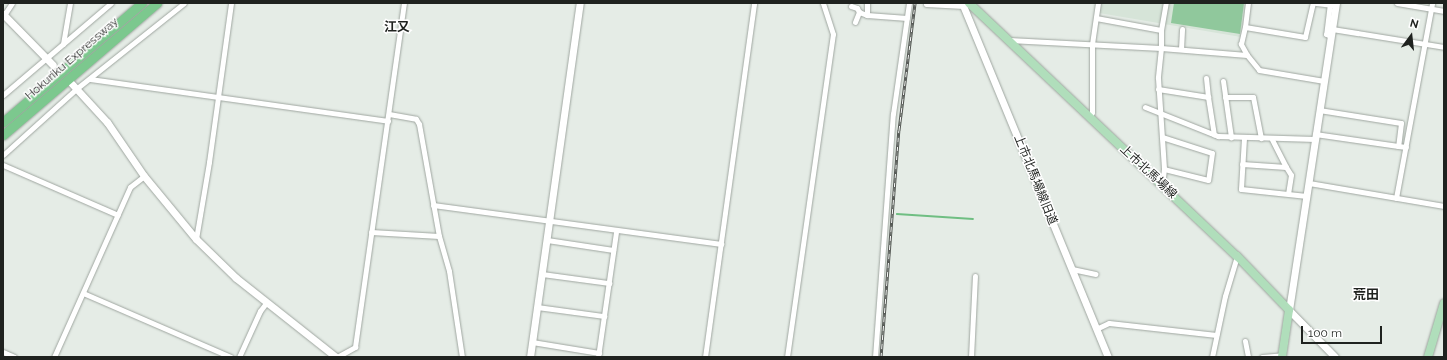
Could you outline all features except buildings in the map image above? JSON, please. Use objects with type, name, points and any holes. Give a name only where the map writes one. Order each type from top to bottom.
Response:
[{"type":"highway","name":"Hokuriku Expressway","points":[[3,122],[142,3]]},
{"type":"highway","name":"Hokuriku Expressway","points":[[3,135],[72,74],[157,3]]},
{"type":"main road","name":"上市北馬場線","points":[[965,4],[1008,40],[1090,117],[1237,256],[1289,310]]},
{"type":"main road","points":[[1428,357],[1444,303]]},
{"type":"main road","points":[[1282,356],[1289,310]]},
{"type":"street","points":[[12,3],[3,14],[53,64]]},
{"type":"street","points":[[63,44],[70,3]]},
{"type":"street","points":[[3,95],[111,3]]},
{"type":"street","points":[[3,156],[74,86],[90,79],[184,3]]},
{"type":"street","points":[[196,239],[231,3]]},
{"type":"street","points":[[74,86],[106,122],[144,176],[196,239],[266,303],[337,357],[355,347],[404,3]]},
{"type":"street","points":[[530,357],[580,3]]},
{"type":"street","points":[[705,357],[754,3]]},
{"type":"street","points":[[787,357],[833,34],[823,3]]},
{"type":"street","points":[[867,14],[868,3]]},
{"type":"street","points":[[875,357],[892,114],[909,3]]},
{"type":"street","points":[[1090,117],[1092,112],[1092,44],[1098,3]]},
{"type":"street","points":[[1162,185],[1164,169],[1158,89],[1162,30],[1166,3]]},
{"type":"street","points":[[1248,3],[1241,44],[1247,55],[1259,70],[1324,81]]},
{"type":"street","points":[[1245,27],[1305,37],[1314,3],[1333,4],[1332,32],[1289,310],[1335,357]]},
{"type":"street","points":[[1397,3],[1444,11]]},
{"type":"street","points":[[1396,198],[1432,3]]},
{"type":"street","points":[[926,4],[965,4]]},
{"type":"street","name":"上市北馬場線旧道","points":[[965,4],[1108,357]]},
{"type":"street","points":[[851,6],[857,8],[859,12],[867,14],[907,18]]},
{"type":"street","points":[[855,22],[859,12]]},
{"type":"street","points":[[1096,18],[1162,30]]},
{"type":"street","points":[[1181,49],[1182,29]]},
{"type":"street","points":[[1332,32],[1444,47]]},
{"type":"street","points":[[1008,40],[1181,49],[1247,55]]},
{"type":"street","points":[[1206,78],[1214,135]]},
{"type":"street","points":[[90,79],[388,121]]},
{"type":"street","points":[[1223,81],[1231,138]]},
{"type":"street","points":[[1158,89],[1208,97]]},
{"type":"street","points":[[1225,97],[1253,97],[1261,138]]},
{"type":"street","points":[[1145,107],[1214,135],[1231,138],[1272,139],[1315,136],[1406,147]]},
{"type":"street","points":[[1319,110],[1401,123],[1398,146]]},
{"type":"street","points":[[389,114],[416,119],[439,236],[449,271],[462,357]]},
{"type":"street","points":[[1162,137],[1212,153],[1208,180],[1164,169]]},
{"type":"street","points":[[1244,138],[1241,189],[1307,196]]},
{"type":"street","points":[[1272,139],[1291,175],[1288,193]]},
{"type":"street","points":[[1242,164],[1286,167]]},
{"type":"street","points":[[3,165],[118,215]]},
{"type":"street","points":[[54,357],[130,187],[144,176]]},
{"type":"street","points":[[1309,183],[1444,206]]},
{"type":"street","points":[[433,205],[550,221],[616,232],[721,244]]},
{"type":"street","points":[[371,232],[439,236]]},
{"type":"street","points":[[532,342],[598,355],[616,232]]},
{"type":"street","points":[[547,240],[613,250]]},
{"type":"street","points":[[1212,357],[1216,335],[1237,256]]},
{"type":"street","points":[[1072,269],[1095,274]]},
{"type":"street","points":[[542,274],[609,283]]},
{"type":"street","points":[[971,357],[975,276]]},
{"type":"street","points":[[83,293],[231,357]]},
{"type":"street","points":[[239,357],[260,311],[266,303]]},
{"type":"street","points":[[537,307],[604,316]]},
{"type":"street","points":[[1096,329],[1109,323],[1216,335]]},
{"type":"street","points":[[1245,341],[1248,357]]},
{"type":"street","points":[[3,352],[14,357]]},
{"type":"street","points":[[1262,357],[1282,356]]},
{"type":"shaded area","points":[[1101,3],[1246,3],[1241,37],[1099,13]]},
{"type":"green space","points":[[1174,3],[1244,3],[1240,34],[1171,23]]},
{"type":"waterway","points":[[897,214],[973,219]]},
{"type":"railway","points":[[881,357],[899,130],[915,3]]},
{"type":"district","name":"江又","points":[[397,27]]},
{"type":"district","name":"荒田","points":[[1366,295]]}]
